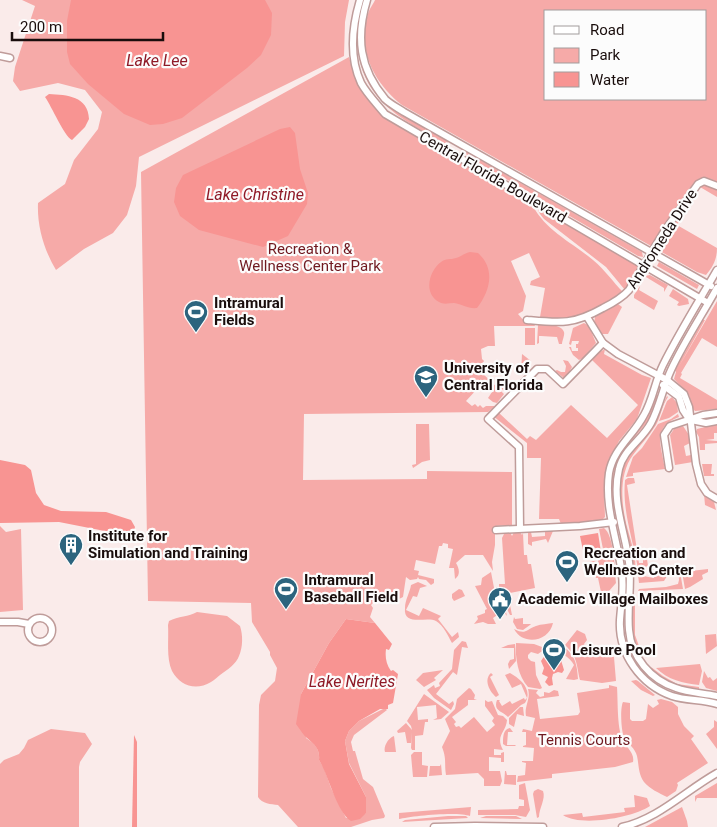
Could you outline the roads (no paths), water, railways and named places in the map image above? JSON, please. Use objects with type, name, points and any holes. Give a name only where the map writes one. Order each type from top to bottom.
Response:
[{"type":"street","name":"Central Florida Boulevard","points":[[360,0],[355,18],[352,42],[355,63],[361,83],[385,114],[708,302]]},
{"type":"street","name":"Central Florida Boulevard","points":[[367,0],[362,20],[360,42],[365,64],[374,83],[386,100],[716,289]]},
{"type":"street","points":[[0,56],[10,58]]},
{"type":"street","name":"Andromeda Drive","points":[[527,320],[570,322],[587,317],[623,297],[665,230],[698,184],[704,181],[717,186]]},
{"type":"street","points":[[717,270],[662,367],[645,414],[622,445],[612,463],[608,485],[612,523],[620,557],[622,588],[620,630],[627,655],[636,671],[664,692],[683,699],[717,704]]},
{"type":"street","points":[[716,289],[670,370],[655,415],[644,433],[626,453],[619,468],[617,491],[620,521],[628,554],[631,587],[629,633],[638,657],[655,678],[671,687],[717,696]]},
{"type":"street","points":[[587,317],[603,343],[658,377],[679,397],[683,410],[690,420],[701,484],[706,493],[717,499]]},
{"type":"street","points":[[520,528],[519,446],[488,419],[537,368],[547,368],[563,384],[603,343]]},
{"type":"street","points":[[669,468],[664,435],[670,426],[703,415],[717,413]]},
{"type":"street","points":[[690,420],[706,423],[717,421]]},
{"type":"street","points":[[496,530],[620,521]]},
{"type":"street","points":[[622,588],[631,587]]},
{"type":"street","points":[[0,622],[30,624]]},
{"type":"street","points":[[683,699],[685,691]]},
{"type":"street","points":[[622,827],[652,816],[717,773]]},
{"type":"street","points":[[434,827],[543,827]]},
{"type":"water","name":"Lake Lee","points":[[71,0],[265,0],[272,13],[271,35],[261,55],[182,118],[163,124],[150,125],[124,114],[88,84],[70,64],[67,52],[67,21]]},
{"type":"water","points":[[49,94],[75,98],[81,101],[88,111],[89,119],[85,127],[72,140],[62,127],[45,97]]},
{"type":"water","name":"Lake Christine","points":[[290,127],[295,133],[300,169],[308,193],[307,204],[288,236],[263,247],[199,230],[180,216],[174,202],[176,188],[183,175],[280,129]]},
{"type":"water","points":[[470,252],[478,253],[484,259],[489,273],[488,287],[482,301],[477,308],[439,302],[434,298],[429,288],[433,271],[443,261],[454,259]]},
{"type":"water","points":[[0,460],[25,465],[31,470],[36,493],[44,505],[61,511],[106,512],[131,520],[135,527],[133,534],[125,535],[59,522],[0,523]]},
{"type":"water","points":[[598,533],[601,552],[584,555],[580,536]]},
{"type":"water","name":"Lake Nerites","points":[[346,619],[375,623],[392,644],[389,650],[386,649],[386,660],[391,671],[393,670],[398,674],[393,703],[388,705],[388,709],[380,709],[359,721],[349,731],[345,741],[349,764],[366,797],[366,813],[360,819],[351,821],[337,802],[319,760],[319,753],[296,724],[301,694],[329,643]]},
{"type":"water","name":"Leisure Pool","points":[[545,655],[550,656],[555,662],[561,660],[564,670],[562,673],[553,674],[553,685],[549,686],[545,682],[548,677],[542,674],[544,668],[541,661]]},
{"type":"water","points":[[134,735],[137,742],[137,827],[132,827]]},
{"type":"place","name":"Intramural Fields","points":[[196,333]]},
{"type":"place","name":"University of Central Florida","points":[[426,398]]},
{"type":"place","name":"Institute for Simulation and Training","points":[[71,566]]},
{"type":"place","name":"Recreation and Wellness Center","points":[[567,583]]},
{"type":"place","name":"Intramural Baseball Field","points":[[286,610]]},
{"type":"place","name":"Academic Village Mailboxes","points":[[500,620]]},
{"type":"place","name":"Leisure Pool","points":[[554,671]]},
{"type":"park label","name":"Recreation & Wellness Center Park","points":[[310,258]]},
{"type":"park label","name":"Tennis Courts","points":[[584,740]]}]
